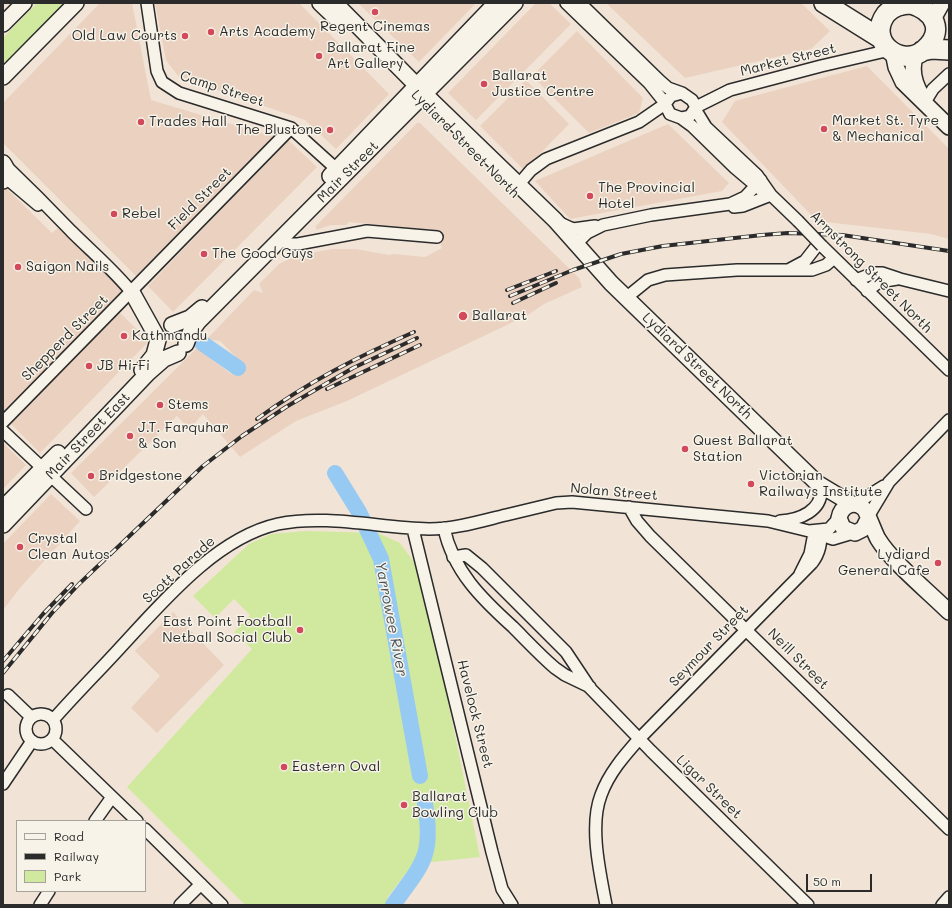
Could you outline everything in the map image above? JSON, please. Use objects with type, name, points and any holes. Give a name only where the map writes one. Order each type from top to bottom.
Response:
[{"type":"highway","points":[[824,3],[904,56],[932,49],[949,50]]},
{"type":"highway","points":[[876,3],[910,4],[939,17],[934,36],[919,53]]},
{"type":"highway","points":[[888,46],[880,25],[885,16],[894,8],[910,4]]},
{"type":"main road","points":[[3,24],[24,3]]},
{"type":"main road","points":[[3,77],[76,3]]},
{"type":"main road","name":"Lydiard Street North","points":[[320,3],[418,92],[611,283],[819,485],[839,517]]},
{"type":"main road","name":"Lydiard Street North","points":[[335,3],[418,92]]},
{"type":"main road","name":"Mair Street","points":[[182,348],[198,322],[279,240],[418,92],[496,3]]},
{"type":"main road","name":"Mair Street","points":[[418,92],[515,3]]},
{"type":"main road","points":[[888,46],[903,82],[949,127]]},
{"type":"main road","points":[[919,53],[914,60],[913,76],[925,102]]},
{"type":"main road","name":"Mair Street","points":[[172,325],[186,320],[195,314],[341,173]]},
{"type":"main road","name":"Lydiard Street North","points":[[515,187],[555,220],[574,246]]},
{"type":"main road","points":[[134,296],[158,318],[172,325],[179,326],[184,331],[187,337],[182,348],[174,354],[161,348],[158,339],[134,296]]},
{"type":"main road","points":[[158,339],[164,328],[172,325]]},
{"type":"main road","name":"Mair Street East","points":[[3,525],[47,471],[147,365],[155,353],[158,339]]},
{"type":"main road","name":"Mair Street East","points":[[3,508],[47,471],[148,373],[164,359],[182,348]]},
{"type":"main road","name":"Lydiard Street North","points":[[819,485],[853,504]]},
{"type":"main road","points":[[887,551],[843,528],[839,517],[844,508],[853,504],[864,509],[887,551],[949,612]]},
{"type":"main road","points":[[854,533],[863,529],[868,518]]},
{"type":"street","name":"Camp Street","points":[[147,3],[157,71],[162,82],[179,93],[291,128],[341,173]]},
{"type":"street","points":[[566,3],[583,10],[668,88],[682,93],[692,100],[696,108],[690,116],[681,118],[670,114],[665,104],[649,83],[583,10]]},
{"type":"street","name":"Market Street","points":[[696,108],[730,90],[888,46]]},
{"type":"street","points":[[925,102],[933,89],[949,74]]},
{"type":"street","points":[[515,187],[531,170],[546,159],[639,122],[665,104],[670,96],[682,93]]},
{"type":"street","name":"Armstrong Street North","points":[[696,108],[706,127],[758,183]]},
{"type":"street","name":"Armstrong Street North","points":[[681,118],[771,195],[798,221],[819,245],[949,370]]},
{"type":"street","name":"Field Street","points":[[134,296],[291,128]]},
{"type":"street","points":[[4,171],[49,206],[120,279],[134,296]]},
{"type":"street","points":[[574,246],[594,228],[651,215],[722,206],[739,201],[758,183]]},
{"type":"street","points":[[722,206],[743,206],[771,195]]},
{"type":"street","points":[[555,220],[573,229],[610,224]]},
{"type":"street","points":[[279,240],[290,244],[298,244],[367,230],[437,238]]},
{"type":"street","points":[[787,269],[802,264],[819,245]]},
{"type":"street","points":[[627,297],[648,280],[665,275],[737,270],[812,270],[826,265],[834,258]]},
{"type":"street","points":[[856,280],[877,273],[888,274],[900,279],[949,291]]},
{"type":"street","points":[[867,290],[881,281],[900,279]]},
{"type":"street","name":"Shepperd Street","points":[[3,422],[134,296]]},
{"type":"street","points":[[868,518],[889,482],[949,420]]},
{"type":"street","points":[[3,431],[86,509]]},
{"type":"street","points":[[853,504],[889,482]]},
{"type":"street","name":"Nolan Street","points":[[768,521],[794,519],[808,513],[819,502],[819,485]]},
{"type":"street","name":"Nolan Street","points":[[413,528],[444,528],[561,503],[572,502],[768,521],[835,538],[854,533]]},
{"type":"street","name":"Neill Street","points":[[630,507],[637,521],[650,536],[949,829]]},
{"type":"street","points":[[816,532],[832,527],[839,517]]},
{"type":"street","name":"Scott Parade","points":[[53,720],[172,594],[212,558],[233,543],[260,529],[293,522],[311,521],[413,528]]},
{"type":"street","name":"Havelock Street","points":[[413,528],[492,852],[502,889],[512,905]]},
{"type":"street","name":"Ligar Street","points":[[444,528],[453,557],[463,574],[482,598],[544,658],[565,675],[590,688]]},
{"type":"street","name":"Seymour Street","points":[[606,905],[597,842],[596,815],[606,782],[639,739],[816,557],[816,532]]},
{"type":"street","name":"Ligar Street","points":[[453,557],[466,555],[482,568],[566,652],[590,688],[639,739],[808,905]]},
{"type":"street","points":[[8,695],[31,717]]},
{"type":"street","points":[[43,714],[53,720],[56,730],[52,739],[42,744],[32,741],[28,737],[26,726],[31,717],[43,714]]},
{"type":"street","points":[[52,739],[135,820]]},
{"type":"street","points":[[3,784],[32,741]]},
{"type":"street","points":[[97,820],[112,797]]},
{"type":"street","points":[[146,830],[222,905]]},
{"type":"street","points":[[180,905],[201,884]]},
{"type":"street","points":[[40,905],[48,892]]},
{"type":"street","points":[[942,905],[949,897]]},
{"type":"shaded area","points":[[100,3],[132,3],[151,100],[275,137],[136,276],[3,143],[3,103]]},
{"type":"shaded area","points":[[155,3],[299,3],[389,94],[336,149],[305,120],[179,77],[166,60]]},
{"type":"shaded area","points":[[358,3],[476,3],[419,62]]},
{"type":"shaded area","points":[[536,3],[549,3],[571,24],[476,120],[448,93]]},
{"type":"shaded area","points":[[606,3],[801,3],[830,31],[811,49],[685,78]]},
{"type":"shaded area","points":[[577,31],[643,98],[639,113],[589,133],[532,76]]},
{"type":"shaded area","points":[[867,66],[949,149],[949,239],[931,234],[817,221],[722,122],[735,101]]},
{"type":"shaded area","points":[[526,80],[569,124],[524,170],[480,126]]},
{"type":"shaded area","points":[[417,123],[420,123],[579,278],[582,287],[544,304],[528,315],[347,401],[296,421],[240,457],[203,414],[189,429],[177,416],[94,497],[71,473],[197,348],[231,374],[240,361],[220,341],[207,339],[254,290],[263,293],[259,284],[279,264],[297,255],[333,249],[356,249],[389,255],[394,254],[425,257],[442,248],[434,230],[349,222],[346,225],[331,225],[316,230],[316,226]]},
{"type":"shaded area","points":[[668,124],[729,183],[722,191],[570,219],[535,181]]},
{"type":"shaded area","points":[[288,140],[317,167],[173,312],[148,286]]},
{"type":"shaded area","points":[[6,188],[52,233],[58,228],[124,292],[4,414],[3,191]]},
{"type":"shaded area","points":[[119,312],[149,341],[40,453],[10,423]]},
{"type":"shaded area","points":[[3,443],[26,465],[3,489]]},
{"type":"shaded area","points":[[51,494],[80,521],[20,588],[3,610],[3,544]]},
{"type":"shaded area","points":[[173,612],[224,665],[157,733],[131,708],[160,676],[135,651]]},
{"type":"green space","points":[[37,3],[67,3],[16,54],[12,52],[14,56],[3,63],[3,38]]},
{"type":"green space","points":[[306,531],[378,533],[400,543],[414,562],[438,653],[480,857],[413,864],[387,898],[389,900],[385,905],[245,905],[127,787],[252,649],[234,632],[250,615],[234,599],[215,618],[193,596],[249,544],[271,534]]},
{"type":"waterway","name":"Yarrowee River","points":[[202,343],[238,368]]},
{"type":"waterway","name":"Yarrowee River","points":[[335,473],[359,512],[381,559],[420,776]]},
{"type":"waterway","name":"Yarrowee River","points":[[393,905],[412,879],[423,859],[428,836],[425,804]]},
{"type":"railway","points":[[510,296],[573,270],[621,254],[663,246],[762,235],[788,233],[842,235],[949,251]]},
{"type":"railway","points":[[507,290],[556,271]]},
{"type":"railway","points":[[513,303],[556,283]]},
{"type":"railway","points":[[257,419],[295,393],[333,371],[414,332]]},
{"type":"railway","points":[[3,673],[52,613],[79,584],[203,466],[242,436],[286,407],[353,368],[417,338]]},
{"type":"railway","points":[[327,389],[420,345]]},
{"type":"railway","points":[[3,661],[43,614],[72,584]]},
{"type":"place","name":"Regent Cinemas","points":[[375,12]]},
{"type":"place","name":"Arts Academy","points":[[211,32]]},
{"type":"place","name":"Old Law Courts","points":[[185,36]]},
{"type":"place","name":"Ballarat Fine Art Gallery","points":[[319,56]]},
{"type":"place","name":"Ballarat Justice Centre","points":[[484,84]]},
{"type":"place","name":"Trades Hall","points":[[141,122]]},
{"type":"place","name":"Market St. Tyre & Mechanical","points":[[824,129]]},
{"type":"place","name":"The Blustone","points":[[330,130]]},
{"type":"place","name":"The Provincial Hotel","points":[[590,196]]},
{"type":"place","name":"Rebel","points":[[114,214]]},
{"type":"place","name":"The Good Guys","points":[[204,254]]},
{"type":"place","name":"Saigon Nails","points":[[18,267]]},
{"type":"place","name":"Ballarat","points":[[463,316]]},
{"type":"place","name":"Kathmandu","points":[[124,336]]},
{"type":"place","name":"JB Hi-Fi","points":[[89,366]]},
{"type":"place","name":"Stems","points":[[160,405]]},
{"type":"place","name":"J.T. Farquhar & Son","points":[[130,436]]},
{"type":"place","name":"Quest Ballarat Station","points":[[685,449]]},
{"type":"place","name":"Bridgestone","points":[[91,476]]},
{"type":"place","name":"Victorian Railways Institute","points":[[751,484]]},
{"type":"place","name":"Crystal Clean Autos","points":[[20,547]]},
{"type":"place","name":"Lydiard General Cafe","points":[[938,563]]},
{"type":"place","name":"East Point Football Netball Social Club","points":[[300,630]]},
{"type":"place","name":"Eastern Oval","points":[[284,767]]},
{"type":"place","name":"Ballarat Bowling Club","points":[[404,805]]}]
